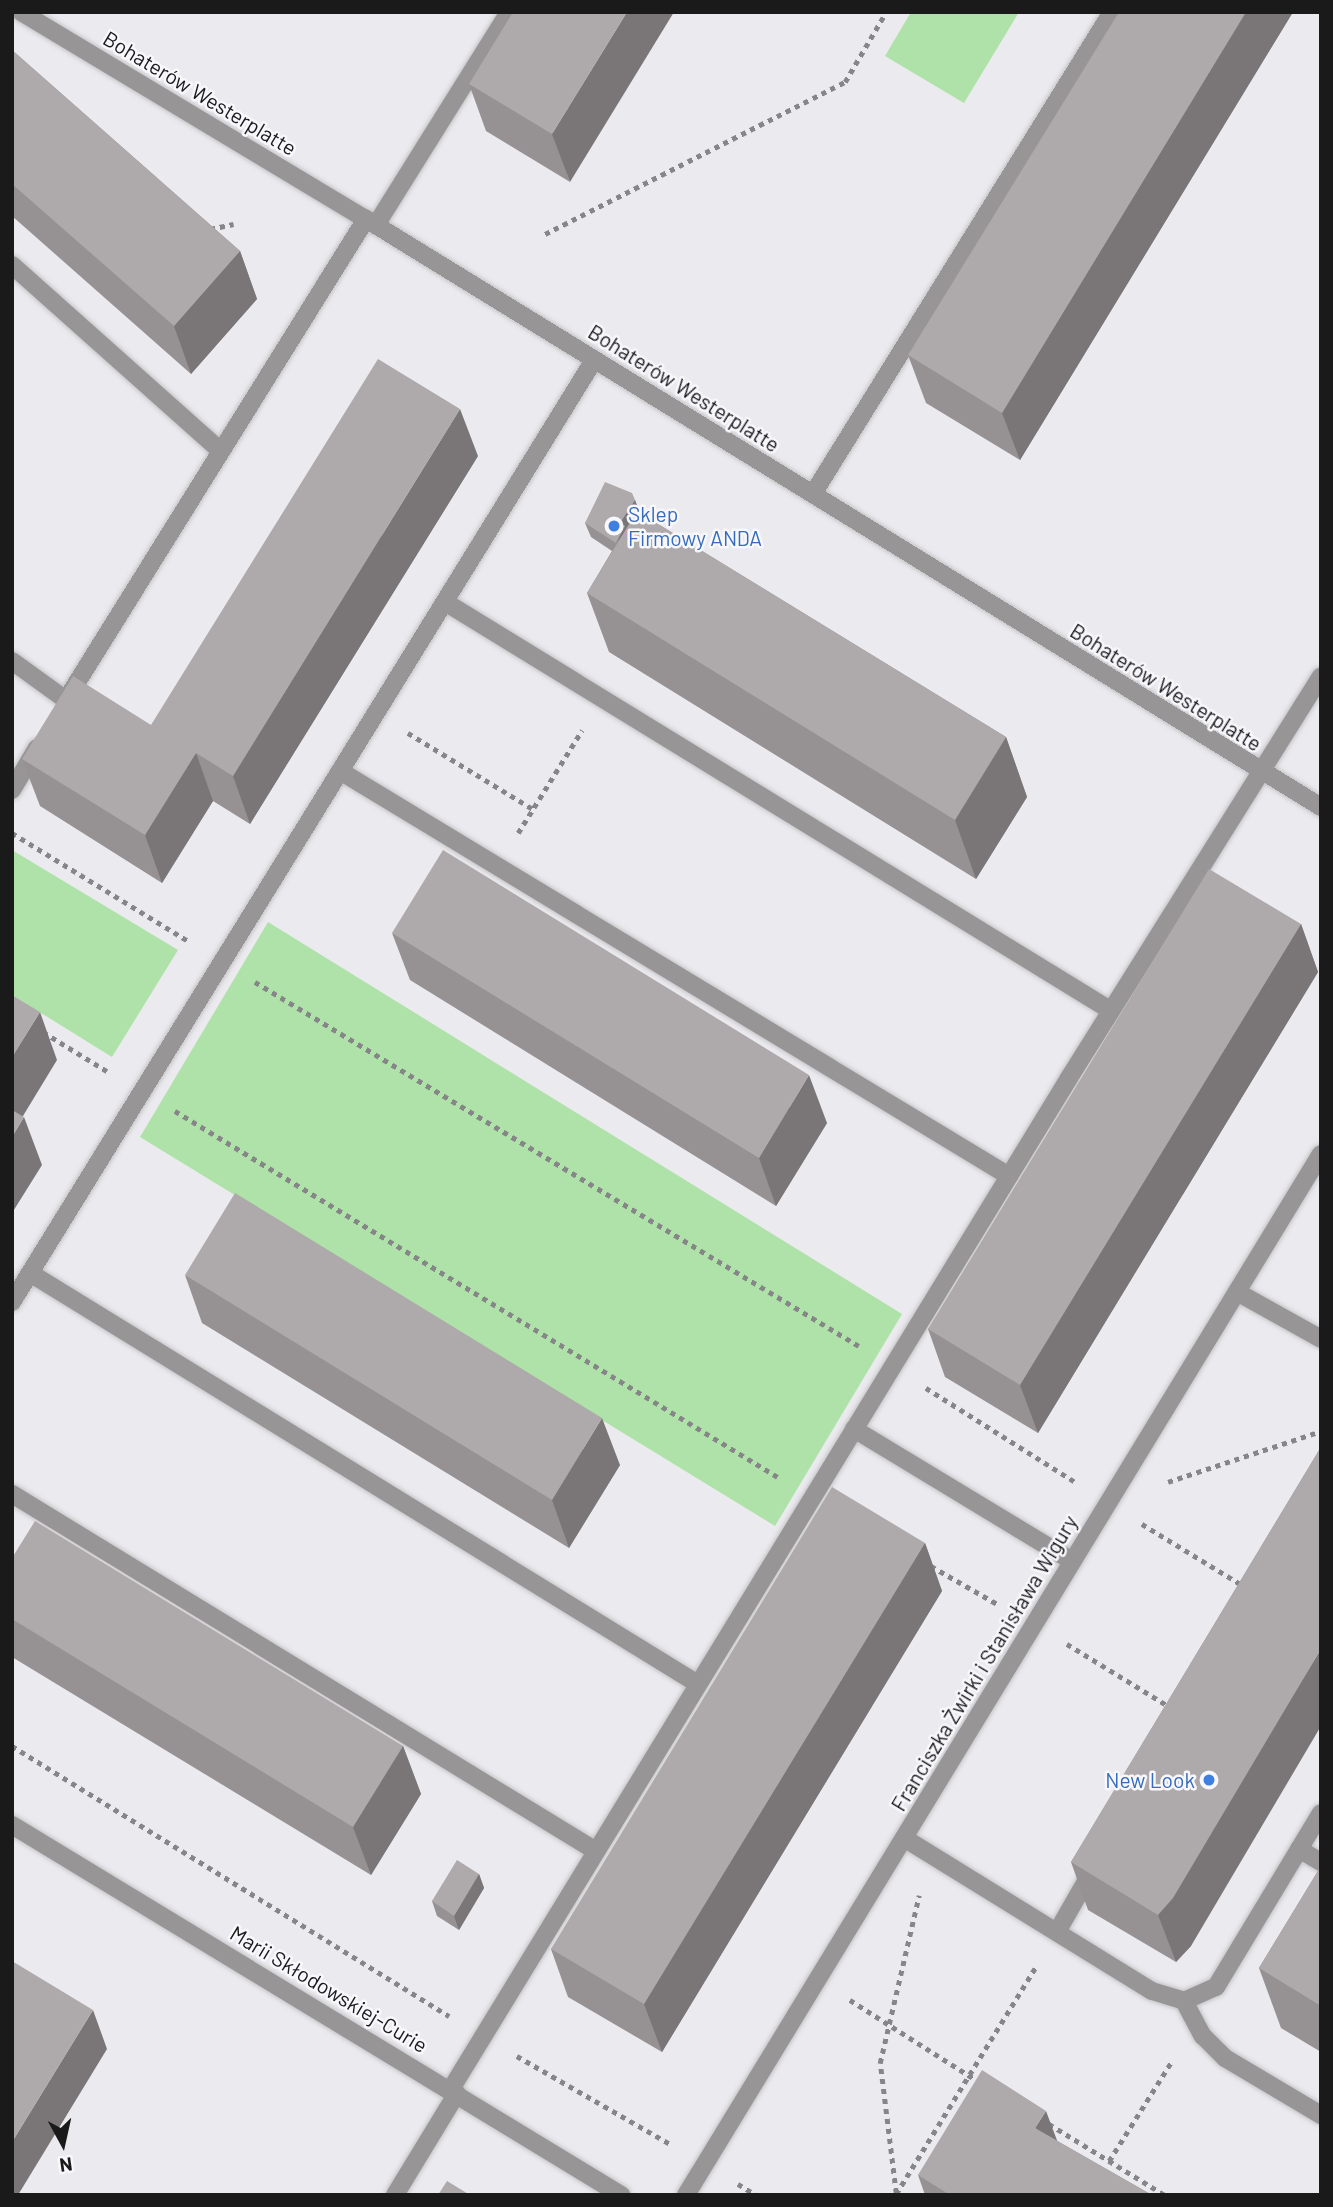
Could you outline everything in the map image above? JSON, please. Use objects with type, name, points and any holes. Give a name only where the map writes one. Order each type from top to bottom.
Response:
[{"type":"street","name":"Bohaterów Westerplatte","points":[[21,12],[371,222],[1321,807]]},
{"type":"street","points":[[12,661],[63,706],[220,450],[509,12]]},
{"type":"street","points":[[813,494],[1112,12]]},
{"type":"street","points":[[12,265],[220,450]]},
{"type":"street","points":[[12,1302],[594,360]]},
{"type":"street","points":[[445,602],[1110,1010]]},
{"type":"street","points":[[395,2195],[482,2036],[1110,1010],[1321,676]]},
{"type":"street","points":[[12,790],[46,734]]},
{"type":"street","points":[[340,771],[1009,1176]]},
{"type":"street","name":"Franciszka Żwirki i Stanisława Wigury","points":[[686,2195],[1037,1626],[1072,1561],[1321,1154]]},
{"type":"street","points":[[30,1273],[698,1684]]},
{"type":"street","points":[[1237,1292],[1321,1339]]},
{"type":"street","points":[[854,1429],[1072,1561]]},
{"type":"street","points":[[12,1494],[596,1851]]},
{"type":"street","points":[[904,1838],[1152,1991],[1184,2001],[1216,1987],[1321,1814]]},
{"type":"street","name":"Marii Skłodowskiej-Curie","points":[[12,1825],[454,2091],[621,2195]]},
{"type":"street","points":[[1057,1932],[1105,1847]]},
{"type":"street","points":[[1299,1849],[1321,1862]]},
{"type":"street","points":[[1184,2001],[1196,2023],[1225,2058],[1321,2115]]},
{"type":"path","points":[[545,234],[845,82],[886,12]]},
{"type":"path","points":[[207,229],[233,224]]},
{"type":"path","points":[[498,866],[601,698]]},
{"type":"path","points":[[376,713],[533,808]]},
{"type":"path","points":[[12,832],[222,962],[892,1366],[1107,1503],[1255,1592]]},
{"type":"path","points":[[36,1027],[811,1497]]},
{"type":"path","points":[[1107,1503],[1321,1431]]},
{"type":"path","points":[[918,1558],[1181,1713]]},
{"type":"path","points":[[12,1746],[482,2036],[756,2195]]},
{"type":"path","points":[[896,2194],[880,2063],[929,1853]]},
{"type":"path","points":[[896,2194],[1057,1932]]},
{"type":"path","points":[[818,1978],[890,2028],[992,2090]]},
{"type":"path","points":[[1109,2161],[1196,2023]]},
{"type":"path","points":[[1039,2118],[1165,2195]]},
{"type":"green space","points":[[911,12],[1019,12],[964,103],[885,56]]},
{"type":"green space","points":[[12,850],[178,950],[112,1057],[12,995]]},
{"type":"green space","points":[[268,922],[902,1314],[775,1526],[140,1137]]},
{"type":"building","points":[[513,12],[627,12],[552,134],[469,84]]},
{"type":"building","points":[[1119,12],[1246,12],[1002,413],[908,355]]},
{"type":"building","points":[[12,50],[240,251],[174,326],[12,184]]},
{"type":"building","points":[[378,359],[460,409],[233,776],[196,753],[145,835],[22,759],[73,676],[151,725]]},
{"type":"building","points":[[605,482],[632,493],[635,500],[620,523],[625,526],[616,543],[585,523]]},
{"type":"building","points":[[637,511],[1006,737],[955,820],[587,593]]},
{"type":"building","points":[[443,850],[809,1075],[759,1158],[392,933]]},
{"type":"building","points":[[1209,869],[1301,924],[1020,1385],[928,1329]]},
{"type":"building","points":[[12,995],[40,1012],[12,1057]]},
{"type":"building","points":[[12,1110],[24,1117],[12,1137]]},
{"type":"building","points":[[235,1193],[602,1418],[552,1500],[185,1275]]},
{"type":"building","points":[[1321,1447],[1321,1649],[1173,1898],[1158,1915],[1071,1862]]},
{"type":"building","points":[[832,1487],[925,1543],[644,2004],[551,1949]]},
{"type":"building","points":[[35,1521],[403,1746],[353,1827],[12,1619],[12,1558]]},
{"type":"building","points":[[457,1860],[479,1874],[454,1916],[432,1901]]},
{"type":"building","points":[[1321,1866],[1321,2006],[1259,1968]]},
{"type":"building","points":[[12,1961],[93,2010],[12,2142]]},
{"type":"building","points":[[982,2070],[1046,2111],[1035,2128],[1152,2195],[950,2195],[918,2175]]},
{"type":"building","points":[[447,2181],[470,2195],[438,2195]]},
{"type":"place","name":"Sklep Firmowy ANDA","points":[[614,526]]},
{"type":"place","name":"New Look","points":[[1209,1780]]}]
